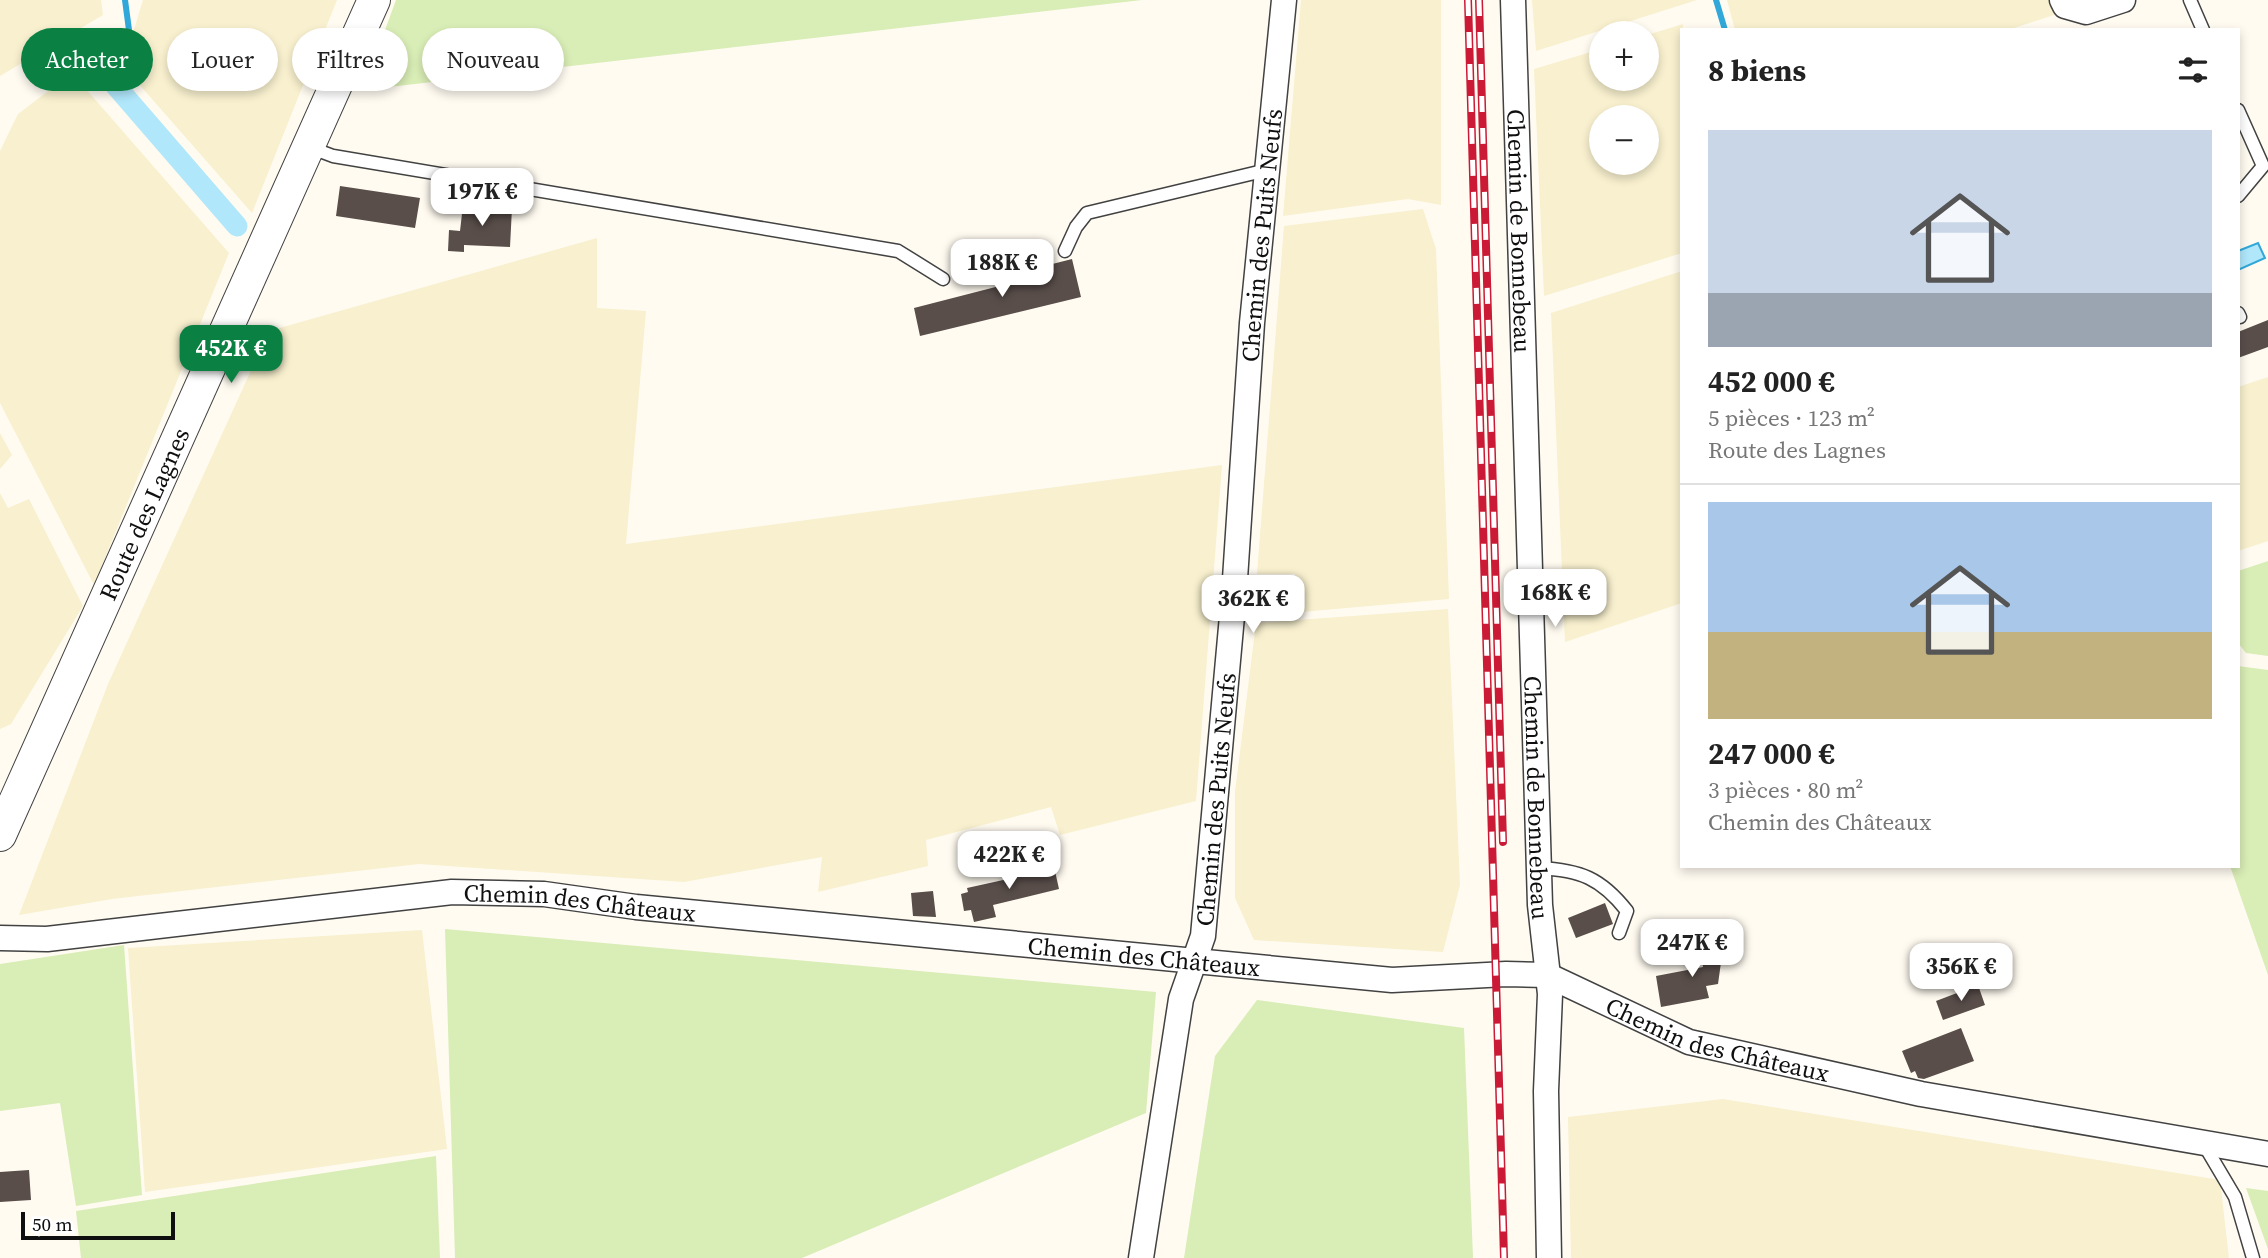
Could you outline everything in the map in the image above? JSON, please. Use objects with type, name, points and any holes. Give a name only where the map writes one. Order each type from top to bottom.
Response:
[{"type":"street","name":"Route des Lagnes","points":[[0,835],[374,0]]},
{"type":"street","name":"Chemin des Puits Neufs","points":[[1141,1258],[1181,999],[1203,936],[1267,170],[1284,0]]},
{"type":"street","name":"Chemin de Bonnebeau","points":[[1513,0],[1539,868],[1550,993],[1546,1091],[1549,1258]]},
{"type":"street","points":[[2062,0],[2065,6],[2086,12],[2123,0]]},
{"type":"street","name":"Chemin des Châteaux","points":[[0,938],[47,940],[452,892],[544,894],[636,907],[1392,980],[1506,974],[1547,975],[1689,1042],[1921,1094],[2268,1154]]},
{"type":"lane","points":[[2190,0],[2202,28]]},
{"type":"lane","points":[[2240,114],[2263,166],[2240,194]]},
{"type":"lane","points":[[309,147],[333,156],[898,251],[943,279]]},
{"type":"lane","points":[[1065,251],[1076,227],[1087,213],[1267,170]]},
{"type":"lane","points":[[1539,868],[1572,869],[1609,888],[1627,911],[1619,933]]},
{"type":"lane","points":[[2203,1143],[2235,1197],[2253,1258]]},
{"type":"shaded area","points":[[0,0],[101,0],[103,15],[81,28],[21,28],[21,64],[0,76]]},
{"type":"shaded area","points":[[143,0],[337,0],[326,28],[292,28],[292,91],[301,91],[252,213],[145,91],[153,91],[153,28],[135,28]]},
{"type":"shaded area","points":[[1301,0],[1441,0],[1441,205],[1408,199],[1283,216]]},
{"type":"shaded area","points":[[1532,0],[1697,0],[1631,21],[1589,21],[1589,34],[1536,51]]},
{"type":"shaded area","points":[[1727,0],[2051,0],[2057,14],[2014,28],[1734,28]]},
{"type":"shaded area","points":[[1683,24],[1683,28],[1680,28],[1680,254],[1544,296],[1534,69],[1589,53],[1589,91],[1659,91],[1659,31]]},
{"type":"shaded area","points":[[48,91],[88,91],[229,253],[94,585],[0,403],[0,151],[18,114]]},
{"type":"shaded area","points":[[1423,209],[1436,249],[1449,599],[1301,612],[1295,574],[1257,574],[1284,226]]},
{"type":"shaded area","points":[[597,238],[597,308],[646,311],[626,544],[1222,465],[1196,801],[1060,835],[1051,807],[926,840],[928,866],[818,892],[822,857],[684,882],[419,864],[112,899],[19,915],[108,684],[269,331]]},
{"type":"shaded area","points":[[1680,272],[1680,604],[1565,642],[1551,313]]},
{"type":"shaded area","points":[[2268,377],[2268,541],[2240,550],[2240,386]]},
{"type":"shaded area","points":[[0,433],[12,455],[0,469]]},
{"type":"shaded area","points":[[0,493],[8,508],[29,499],[83,606],[11,724],[0,729]]},
{"type":"shaded area","points":[[1448,609],[1460,885],[1443,952],[1254,940],[1235,898],[1235,792],[1256,623]]},
{"type":"shaded area","points":[[422,930],[447,1149],[145,1192],[128,948]]},
{"type":"shaded area","points":[[1723,1099],[2220,1180],[2229,1258],[1571,1258],[1568,1117]]},
{"type":"green space","points":[[396,0],[1142,0],[564,67],[564,28],[422,28],[422,83],[408,85],[408,28],[386,28]]},
{"type":"green space","points":[[2268,561],[2268,656],[2246,653],[2240,646],[2240,570]]},
{"type":"green space","points":[[2240,666],[2268,670],[2268,975],[2231,868],[2240,868]]},
{"type":"green space","points":[[445,929],[1156,992],[1146,1113],[802,1258],[455,1258]]},
{"type":"green space","points":[[124,945],[142,1195],[76,1206],[60,1103],[0,1111],[0,964]]},
{"type":"green space","points":[[1257,1000],[1464,1028],[1473,1258],[1184,1258],[1215,1056]]},
{"type":"green space","points":[[436,1156],[440,1258],[81,1258],[76,1211]]},
{"type":"green space","points":[[2246,1188],[2268,1191],[2268,1249]]},
{"type":"water","points":[[2258,243],[2265,258],[2240,269],[2240,250]]},
{"type":"building","points":[[340,186],[420,198],[415,228],[336,216]]},
{"type":"building","points":[[463,205],[512,208],[510,247],[464,245],[464,252],[448,251],[449,230],[460,231]]},
{"type":"building","points":[[1072,259],[1081,297],[920,336],[914,308],[1015,282],[1013,274]]},
{"type":"building","points":[[2268,320],[2268,347],[2240,357],[2240,331]]},
{"type":"building","points":[[1053,862],[1059,889],[993,905],[996,917],[974,922],[971,910],[964,911],[961,894],[968,892],[967,888],[1022,876],[1020,869]]},
{"type":"building","points":[[933,891],[936,917],[913,916],[911,893]]},
{"type":"building","points":[[1605,903],[1613,924],[1576,938],[1568,918]]},
{"type":"building","points":[[1724,941],[1718,984],[1706,986],[1709,998],[1661,1007],[1656,976],[1703,967],[1700,947]]},
{"type":"building","points":[[1978,985],[1985,1005],[1943,1020],[1936,1001]]},
{"type":"building","points":[[1961,1028],[1974,1061],[1924,1079],[1918,1078],[1915,1071],[1911,1073],[1902,1051]]},
{"type":"building","points":[[29,1170],[31,1200],[0,1202],[0,1172]]},
{"type":"waterway","points":[[125,0],[129,28]]},
{"type":"waterway","points":[[1716,0],[1724,28]]},
{"type":"waterway","points":[[120,91],[237,226]]},
{"type":"railway","points":[[1468,0],[1504,1258]]},
{"type":"railway","points":[[1479,0],[1503,842]]}]
